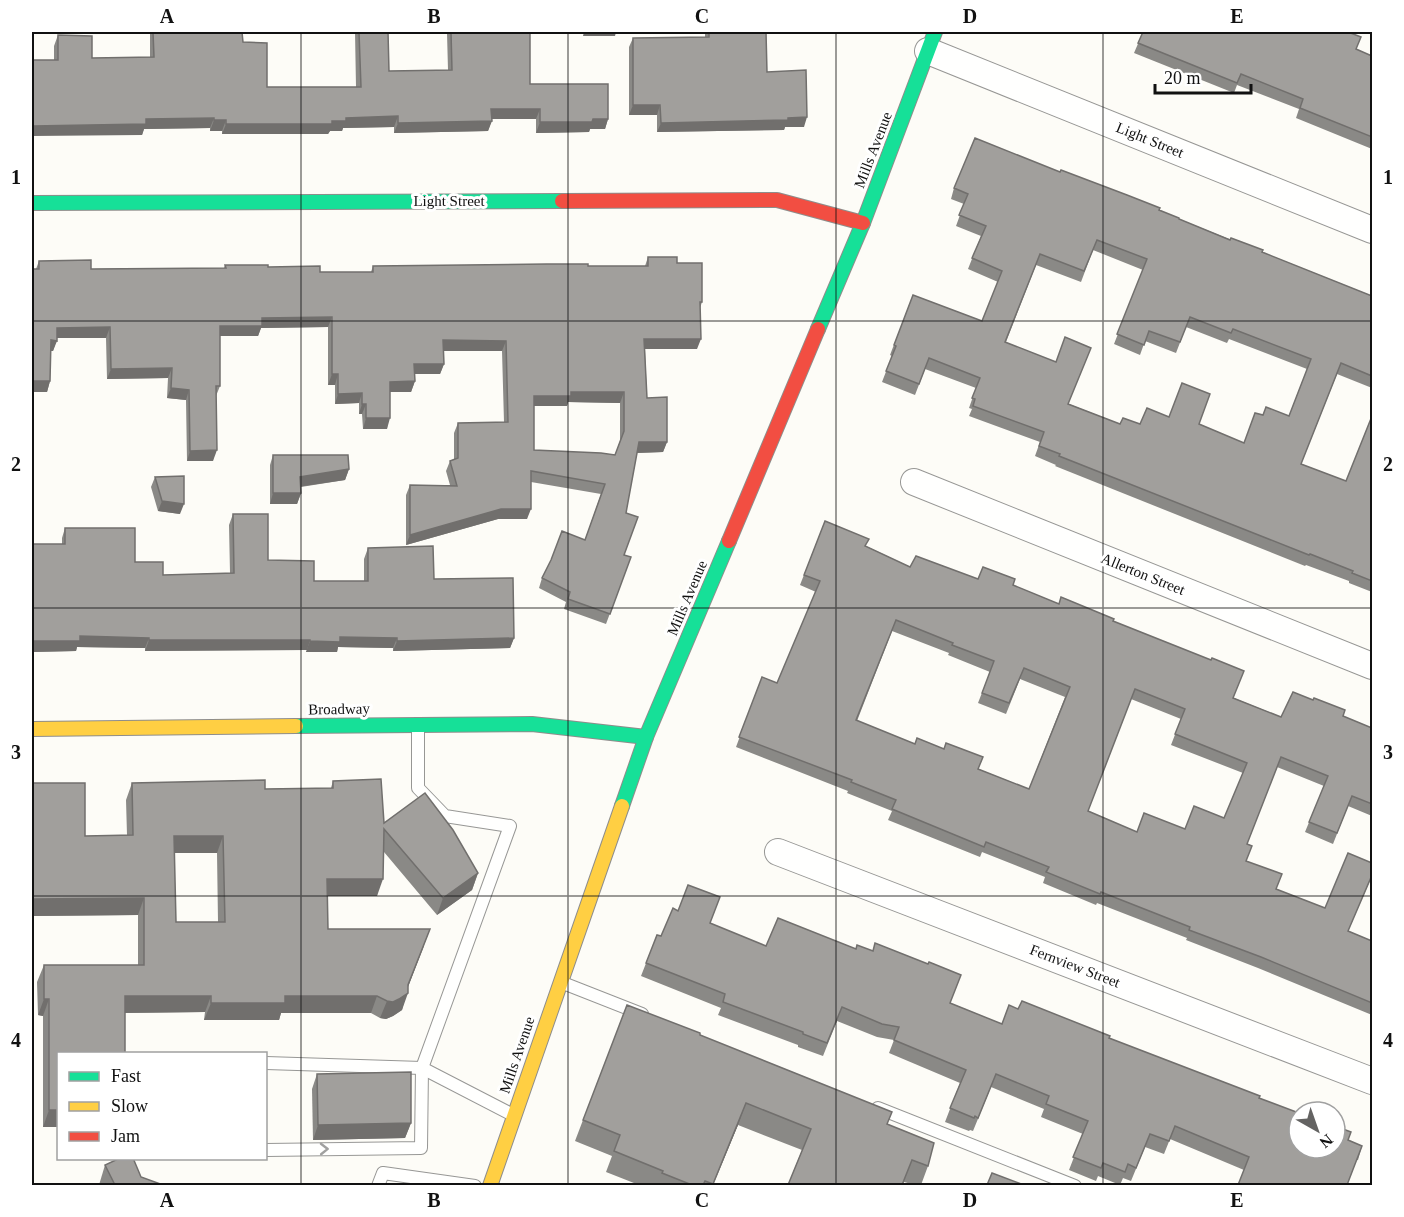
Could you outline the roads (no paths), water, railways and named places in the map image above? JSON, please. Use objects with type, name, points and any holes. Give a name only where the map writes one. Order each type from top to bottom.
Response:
[{"type":"street","name":"Mills Avenue","points":[[490,1185],[646,737],[863,223],[931,41]]},
{"type":"street","name":"Light Street","points":[[931,41],[1372,230]]},
{"type":"street","name":"Light Street","points":[[32,203],[777,200],[863,223]]},
{"type":"street","name":"Allerton Street","points":[[914,482],[1372,666]]},
{"type":"street","name":"Broadway","points":[[32,729],[532,724],[646,737]]},
{"type":"street","name":"Fernview Street","points":[[778,852],[1372,1081]]},
{"type":"lane","points":[[267,1150],[421,1148],[422,1068],[510,826],[445,816],[417,788],[418,725]]},
{"type":"lane","points":[[560,982],[653,1019]]},
{"type":"lane","points":[[267,1063],[422,1068],[514,1116]]},
{"type":"lane","points":[[864,1102],[1075,1185]]},
{"type":"lane","points":[[378,1185],[383,1173],[475,1185]]}]
